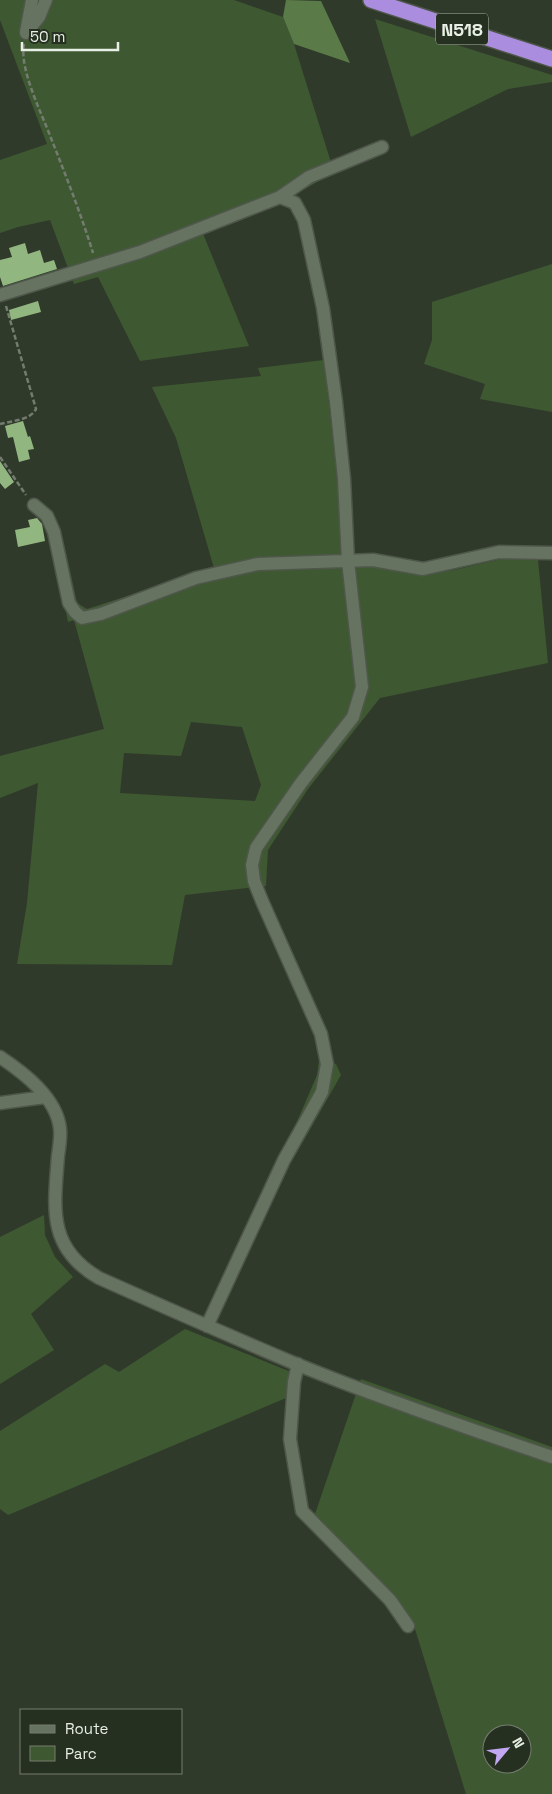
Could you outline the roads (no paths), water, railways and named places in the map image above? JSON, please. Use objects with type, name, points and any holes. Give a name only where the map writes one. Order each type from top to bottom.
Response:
[{"type":"highway","name":"N518","points":[[371,0],[552,59]]},
{"type":"street","points":[[32,0],[26,32],[39,17],[46,0]]},
{"type":"street","points":[[1,295],[157,246],[280,197],[309,177],[382,147]]},
{"type":"street","points":[[207,1326],[284,1160],[322,1092],[326,1064],[322,1034],[262,902],[254,880],[252,865],[256,848],[301,784],[353,717],[362,687],[348,561],[344,479],[323,308],[304,220],[295,203],[280,197]]},
{"type":"street","points":[[34,505],[46,516],[54,532],[69,603],[82,618],[101,614],[196,578],[258,564],[373,560],[423,568],[498,552],[552,553]]},
{"type":"street","points":[[0,1057],[31,1080],[55,1112],[60,1129],[56,1215],[60,1237],[73,1258],[84,1270],[207,1326],[298,1364],[432,1415],[552,1457]]},
{"type":"street","points":[[0,1103],[45,1097]]},
{"type":"street","points":[[298,1364],[294,1382],[290,1439],[294,1474],[302,1511],[390,1600],[408,1626]]}]
